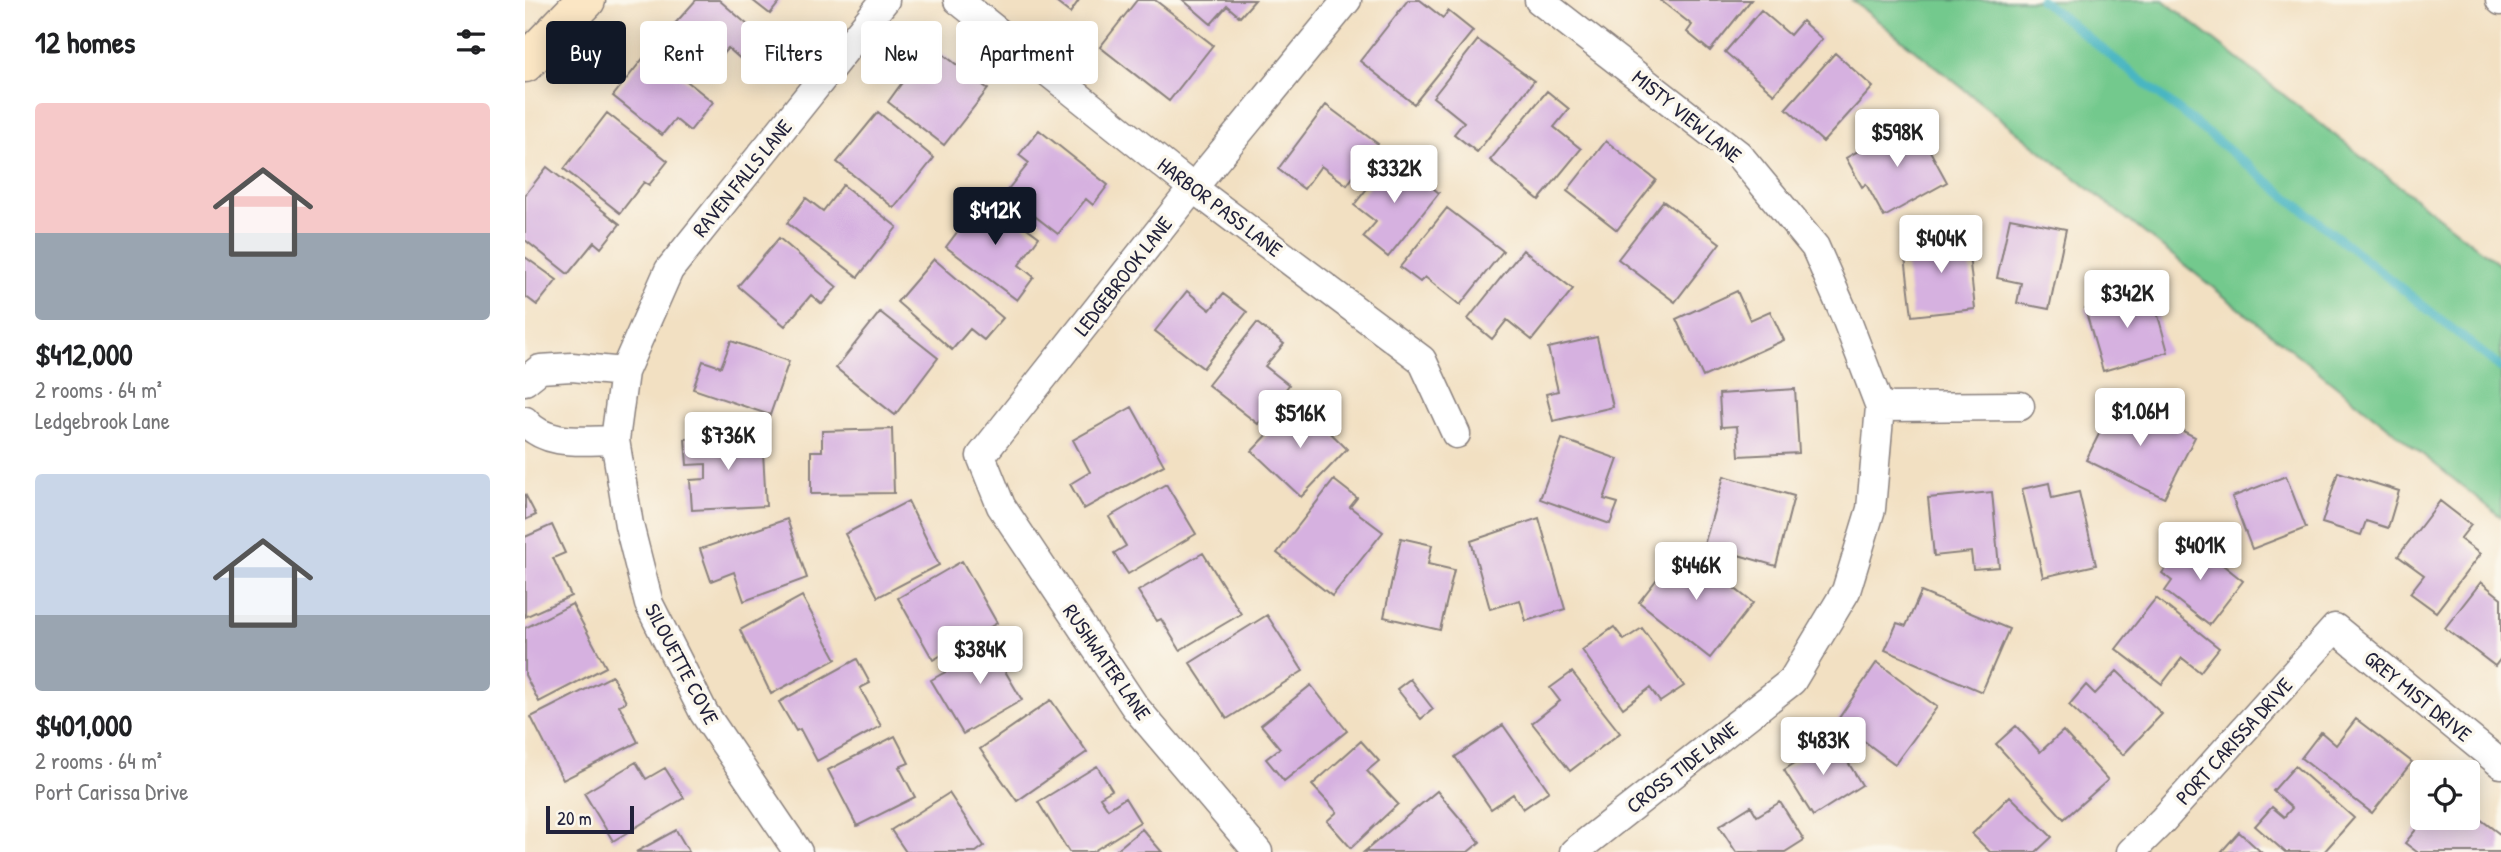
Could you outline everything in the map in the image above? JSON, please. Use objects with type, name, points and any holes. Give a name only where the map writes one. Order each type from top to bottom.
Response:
[{"type":"main road","points":[[525,63],[586,0]]},
{"type":"street","name":"RAVEN FALLS LANE","points":[[624,372],[669,270],[885,0]]},
{"type":"street","name":"HARBOR PASS LANE","points":[[958,0],[1193,188],[1422,360],[1456,434]]},
{"type":"street","name":"LEDGEBROOK LANE","points":[[981,456],[1193,188],[1347,0]]},
{"type":"street","name":"MISTY VIEW LANE","points":[[1539,0],[1738,154],[1815,247],[1846,317],[1880,407]]},
{"type":"street","points":[[525,381],[540,369],[572,367],[624,372]]},
{"type":"street","name":"SILOUETTE COVE","points":[[624,372],[615,440],[629,525],[649,604],[704,713],[798,852]]},
{"type":"street","points":[[1880,407],[2020,406]]},
{"type":"street","name":"CROSS TIDE LANE","points":[[1574,852],[1792,681],[1846,591],[1871,509],[1880,407]]},
{"type":"street","points":[[525,421],[534,432],[563,440],[615,440]]},
{"type":"street","name":"RUSHWATER LANE","points":[[981,456],[1001,506],[1135,707],[1258,852]]},
{"type":"street","name":"GREY MIST DRIVE","points":[[2335,628],[2501,764]]},
{"type":"street","name":"PORT CARISSA DRIVE","points":[[2131,852],[2335,628]]},
{"type":"green space","points":[[1852,0],[2163,0],[2501,266],[2501,517]]},
{"type":"building","points":[[696,0],[719,0],[743,21],[741,21],[741,59],[727,49],[727,21],[677,21]]},
{"type":"building","points":[[752,0],[781,0],[770,14]]},
{"type":"building","points":[[1053,0],[1079,0],[1070,13]]},
{"type":"building","points":[[1137,0],[1155,0],[1213,45],[1169,101],[1100,47]]},
{"type":"building","points":[[1183,0],[1255,0],[1240,17],[1227,6],[1211,24]]},
{"type":"building","points":[[1408,0],[1420,0],[1443,18],[1448,11],[1473,31],[1414,104],[1360,61]]},
{"type":"building","points":[[1660,0],[1751,0],[1710,51],[1687,32],[1692,25]]},
{"type":"building","points":[[1761,10],[1790,35],[1802,21],[1822,39],[1774,94],[1725,52]]},
{"type":"building","points":[[1478,40],[1534,81],[1477,152],[1454,134],[1464,122],[1433,97]]},
{"type":"building","points":[[942,53],[956,64],[956,84],[982,84],[988,89],[944,145],[888,102],[901,84],[942,84]]},
{"type":"building","points":[[1835,53],[1873,87],[1823,142],[1786,108]]},
{"type":"building","points":[[640,62],[640,84],[690,84],[713,102],[690,131],[675,119],[662,135],[613,96],[623,84],[626,84],[626,80]]},
{"type":"building","points":[[1547,91],[1569,109],[1554,127],[1581,149],[1539,200],[1490,160]]},
{"type":"building","points":[[1326,105],[1378,144],[1347,185],[1321,166],[1304,189],[1278,169]]},
{"type":"building","points":[[878,112],[934,158],[894,208],[837,162]]},
{"type":"building","points":[[607,113],[668,161],[649,185],[644,182],[620,213],[564,169]]},
{"type":"building","points":[[1913,120],[1947,182],[1884,217],[1866,184],[1862,187],[1846,158]]},
{"type":"building","points":[[1039,130],[1108,185],[1093,205],[1086,199],[1058,234],[1005,193],[1029,163],[1019,155]]},
{"type":"building","points":[[1606,141],[1656,180],[1617,230],[1567,191]]},
{"type":"building","points":[[1393,156],[1439,193],[1388,257],[1363,237],[1376,222],[1354,205]]},
{"type":"building","points":[[547,167],[620,224],[601,248],[594,242],[568,274],[525,240],[525,195]]},
{"type":"building","points":[[843,185],[897,227],[858,277],[787,223],[806,198],[823,211]]},
{"type":"building","points":[[984,196],[1039,237],[1019,265],[1034,277],[1017,300],[946,247]]},
{"type":"building","points":[[1663,201],[1720,243],[1675,302],[1618,259]]},
{"type":"building","points":[[1447,208],[1503,251],[1460,305],[1425,277],[1420,282],[1400,267]]},
{"type":"building","points":[[2010,218],[2066,229],[2049,309],[2017,303],[2021,283],[1997,278]]},
{"type":"building","points":[[1966,228],[1975,309],[1912,316],[1904,248],[1939,244],[1937,231]]},
{"type":"building","points":[[779,238],[837,287],[822,304],[811,295],[785,326],[738,286]]},
{"type":"building","points":[[1523,250],[1573,289],[1532,340],[1507,320],[1492,339],[1468,319]]},
{"type":"building","points":[[525,257],[557,280],[537,305],[525,296]]},
{"type":"building","points":[[934,259],[1003,318],[984,340],[970,329],[952,350],[897,302]]},
{"type":"building","points":[[2151,290],[2168,352],[2103,371],[2085,309]]},
{"type":"building","points":[[1187,291],[1210,310],[1223,294],[1247,312],[1203,368],[1155,331]]},
{"type":"building","points":[[1737,291],[1750,320],[1770,311],[1784,340],[1703,377],[1676,319]]},
{"type":"building","points":[[880,312],[938,358],[895,415],[836,368]]},
{"type":"building","points":[[1257,323],[1284,344],[1265,366],[1289,385],[1258,424],[1208,385]]},
{"type":"building","points":[[1597,337],[1613,407],[1553,421],[1546,394],[1558,391],[1548,348]]},
{"type":"building","points":[[731,341],[789,361],[770,415],[693,389],[703,361],[721,367]]},
{"type":"building","points":[[1795,389],[1799,453],[1739,456],[1737,426],[1721,427],[1719,394]]},
{"type":"building","points":[[2117,398],[2195,437],[2164,498],[2086,460]]},
{"type":"building","points":[[1299,402],[1347,449],[1301,497],[1252,451]]},
{"type":"building","points":[[1132,407],[1164,465],[1084,509],[1070,484],[1090,472],[1073,440]]},
{"type":"building","points":[[892,429],[894,493],[811,494],[811,451],[822,451],[822,431]]},
{"type":"building","points":[[762,434],[766,506],[692,510],[690,480],[706,479],[706,464],[687,465],[685,439]]},
{"type":"building","points":[[1562,439],[1618,459],[1604,499],[1618,503],[1610,524],[1540,499]]},
{"type":"building","points":[[2338,472],[2399,491],[2388,528],[2366,521],[2361,535],[2322,523]]},
{"type":"building","points":[[1724,476],[1794,496],[1776,566],[1704,545]]},
{"type":"building","points":[[2286,476],[2306,528],[2252,549],[2232,497]]},
{"type":"building","points":[[1334,480],[1357,498],[1350,507],[1383,532],[1332,596],[1277,553]]},
{"type":"building","points":[[2049,483],[2052,498],[2079,492],[2096,565],[2043,577],[2022,489]]},
{"type":"building","points":[[1166,484],[1196,534],[1128,574],[1114,553],[1126,546],[1109,517]]},
{"type":"building","points":[[1992,492],[1999,567],[1973,569],[1971,552],[1934,556],[1928,498]]},
{"type":"building","points":[[525,494],[536,515],[525,520]]},
{"type":"building","points":[[908,501],[939,565],[878,597],[845,534]]},
{"type":"building","points":[[2440,501],[2471,525],[2460,539],[2480,554],[2436,612],[2410,593],[2424,575],[2398,556]]},
{"type":"building","points":[[1539,518],[1565,609],[1526,621],[1520,600],[1490,609],[1471,541]]},
{"type":"building","points":[[787,519],[807,578],[744,601],[734,572],[711,581],[700,549]]},
{"type":"building","points":[[552,525],[565,553],[553,558],[571,596],[525,617],[525,537]]},
{"type":"building","points":[[1401,538],[1432,545],[1428,564],[1454,570],[1440,630],[1384,617]]},
{"type":"building","points":[[2189,538],[2243,581],[2209,625],[2165,591],[2172,581],[2162,573]]},
{"type":"building","points":[[1682,547],[1753,603],[1710,658],[1639,602]]},
{"type":"building","points":[[1203,553],[1241,614],[1180,650],[1161,619],[1157,621],[1138,591]]},
{"type":"building","points":[[962,561],[997,623],[933,660],[898,598]]},
{"type":"building","points":[[2481,582],[2501,598],[2501,658],[2495,666],[2445,628]]},
{"type":"building","points":[[1921,592],[2009,629],[1982,692],[1885,650],[1897,623],[1906,626]]},
{"type":"building","points":[[802,596],[836,659],[771,694],[740,630]]},
{"type":"building","points":[[2156,598],[2219,648],[2200,672],[2182,658],[2162,684],[2116,649]]},
{"type":"building","points":[[572,604],[606,667],[539,702],[525,675],[525,628]]},
{"type":"building","points":[[1267,615],[1303,671],[1227,719],[1190,663]]},
{"type":"building","points":[[1614,627],[1624,640],[1642,628],[1684,686],[1660,702],[1650,688],[1623,708],[1582,650]]},
{"type":"building","points":[[1008,637],[1022,661],[1005,671],[1022,700],[963,734],[931,680]]},
{"type":"building","points":[[857,659],[870,683],[860,688],[881,726],[817,761],[800,729],[796,731],[779,702]]},
{"type":"building","points":[[1877,662],[1937,707],[1895,764],[1837,721]]},
{"type":"building","points":[[2117,671],[2162,714],[2123,755],[2069,705],[2086,685],[2095,694]]},
{"type":"building","points":[[1572,672],[1620,733],[1570,771],[1532,723],[1560,701],[1550,688]]},
{"type":"building","points":[[612,676],[626,702],[619,705],[638,742],[563,780],[531,717]]},
{"type":"building","points":[[1410,679],[1433,709],[1421,719],[1397,689]]},
{"type":"building","points":[[1311,685],[1347,731],[1284,781],[1266,759],[1280,748],[1261,725]]},
{"type":"building","points":[[1051,700],[1087,752],[1017,801],[980,749]]},
{"type":"building","points":[[2356,719],[2410,760],[2410,765],[2372,813],[2301,758],[2321,732],[2336,745]]},
{"type":"building","points":[[1503,725],[1549,791],[1523,809],[1513,794],[1491,809],[1455,757]]},
{"type":"building","points":[[2016,726],[2040,752],[2063,731],[2108,780],[2064,819],[1996,744]]},
{"type":"building","points":[[895,736],[909,763],[899,767],[915,797],[857,826],[828,770]]},
{"type":"building","points":[[1833,738],[1862,785],[1813,816],[1784,770]]},
{"type":"building","points":[[1361,741],[1379,761],[1367,771],[1398,804],[1351,848],[1327,821],[1337,812],[1312,785]]},
{"type":"building","points":[[636,762],[646,779],[665,768],[684,798],[613,841],[584,793]]},
{"type":"building","points":[[1097,766],[1112,790],[1100,797],[1108,809],[1125,798],[1140,822],[1092,852],[1069,852],[1038,802]]},
{"type":"building","points":[[2295,766],[2354,818],[2324,852],[2285,852],[2255,826],[2272,807],[2284,817],[2292,808],[2273,791]]},
{"type":"building","points":[[1437,791],[1480,842],[1468,852],[1364,852]]},
{"type":"building","points":[[949,793],[984,846],[976,852],[906,852],[891,830]]},
{"type":"building","points":[[2010,796],[2052,837],[2036,852],[1990,852],[1972,834]]},
{"type":"building","points":[[1780,802],[1804,840],[1785,852],[1736,852],[1719,826],[1751,806],[1757,816]]},
{"type":"building","points":[[2480,819],[2501,835],[2501,852],[2417,852],[2405,843],[2416,830],[2480,830]]},
{"type":"building","points":[[1142,829],[1162,852],[1114,852]]},
{"type":"building","points":[[676,830],[689,852],[636,852]]},
{"type":"building","points":[[2239,832],[2261,852],[2221,852]]},
{"type":"waterway","points":[[2041,0],[2501,368]]}]
